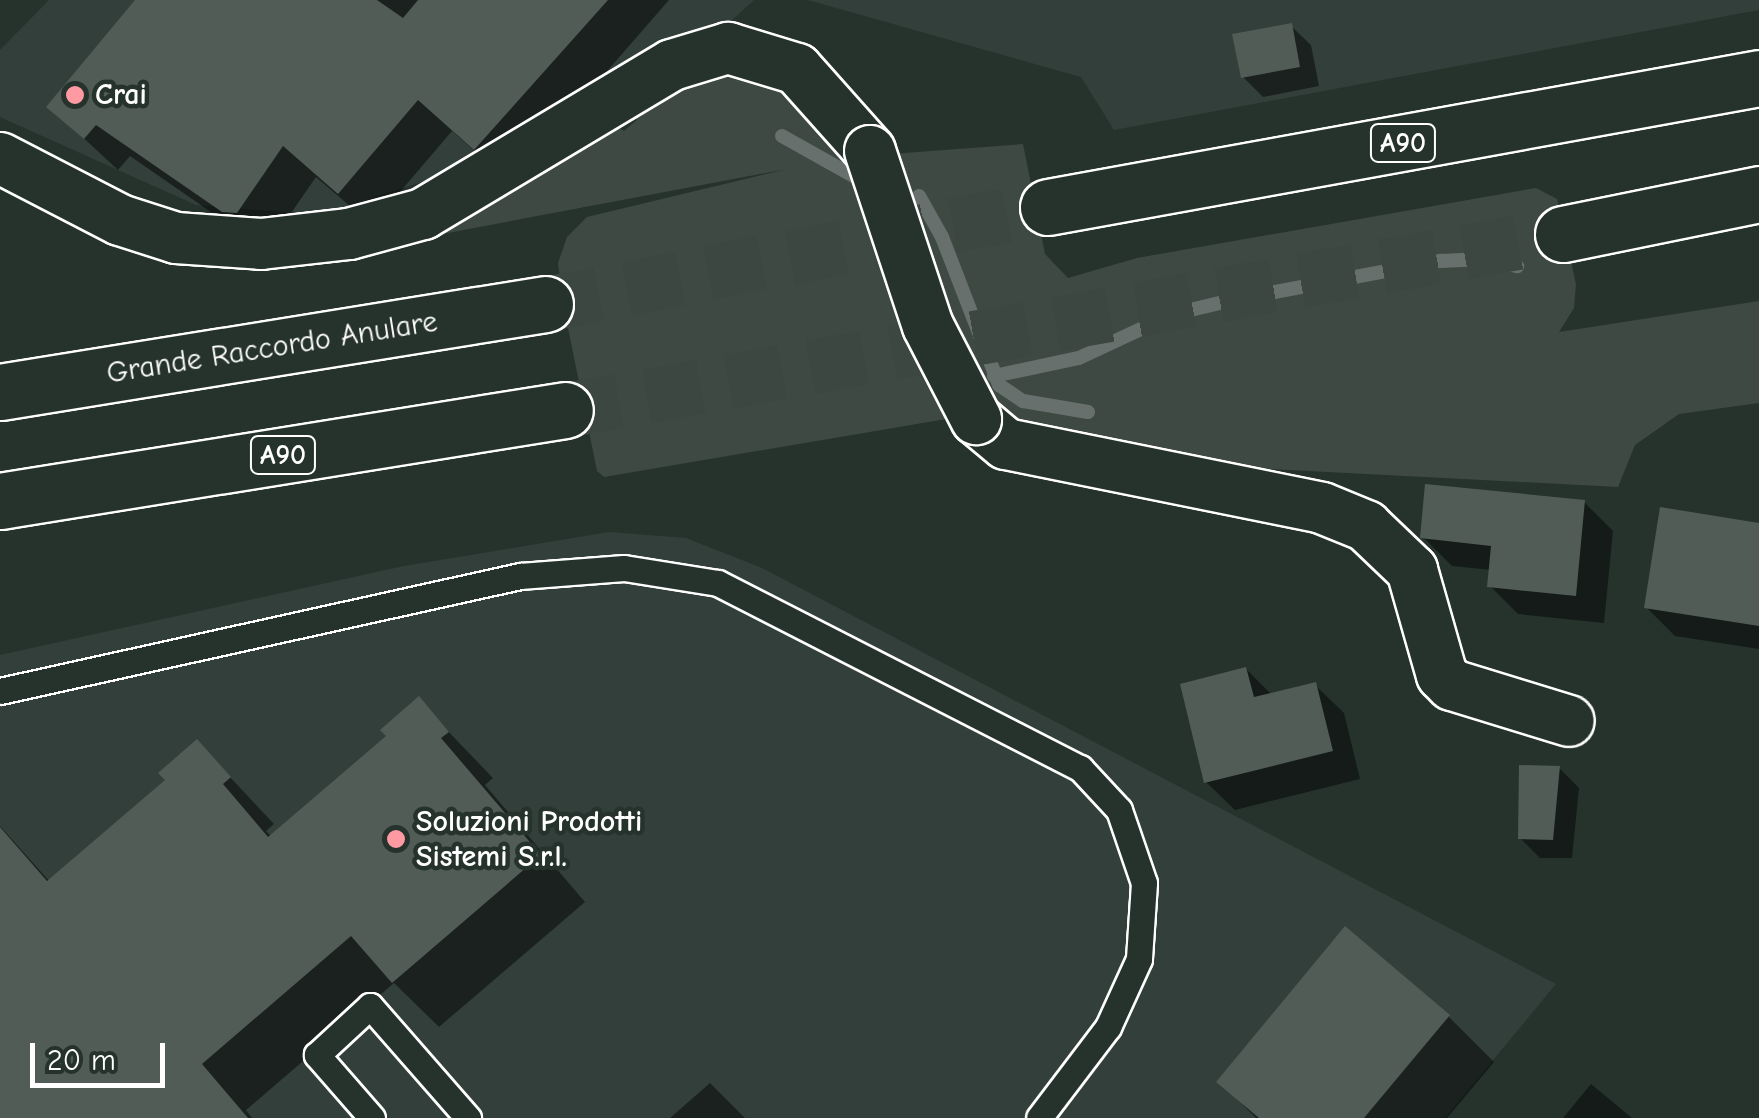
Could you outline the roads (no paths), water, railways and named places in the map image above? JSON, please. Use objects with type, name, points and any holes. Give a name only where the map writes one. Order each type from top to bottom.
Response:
[{"type":"highway","name":"A90","points":[[1048,207],[1759,78]]},
{"type":"highway","points":[[1564,234],[1759,194]]},
{"type":"highway","name":"Grande Raccordo Anulare","points":[[0,392],[545,304]]},
{"type":"highway","name":"A90","points":[[0,501],[565,410]]},
{"type":"street","points":[[0,158],[120,220],[176,238],[230,244],[320,239],[423,214],[672,65],[728,48],[797,70],[870,151],[928,326],[976,419],[1006,444],[1322,508],[1366,526],[1412,570],[1442,675],[1452,684],[1570,721]]},
{"type":"lane","points":[[0,691],[520,576],[638,568],[731,588],[1080,768],[1119,810],[1144,883],[1139,959],[1108,1027],[1039,1118]]},
{"type":"lane","points":[[372,1118],[317,1055],[370,1006],[468,1118]]},
{"type":"waterway","points":[[782,136],[864,182]]},
{"type":"waterway","name":"Grande Raccordo Anulare","points":[[919,196],[942,237],[999,385],[1023,401],[1088,412]]},
{"type":"waterway","points":[[994,376],[1079,358],[1173,314],[1237,299],[1441,261],[1483,259],[1517,266]]},
{"type":"tunnel","points":[[545,304],[1048,207]]},
{"type":"tunnel","points":[[565,410],[1563,234]]},
{"type":"place","name":"Crai","points":[[75,95]]},
{"type":"place","name":"Soluzioni Prodotti Sistemi S.r.l.","points":[[396,839]]}]
